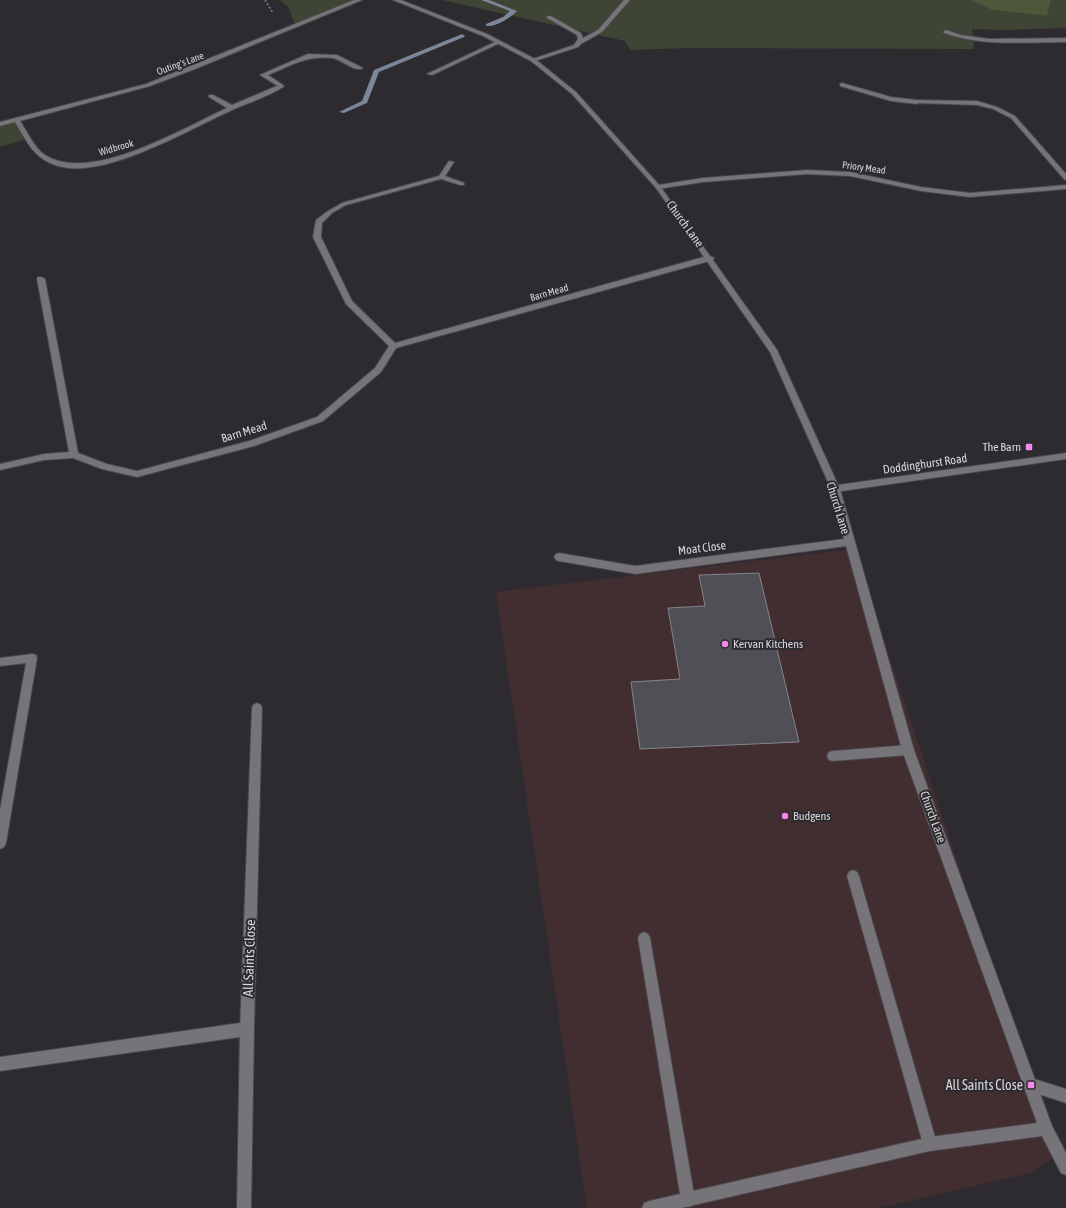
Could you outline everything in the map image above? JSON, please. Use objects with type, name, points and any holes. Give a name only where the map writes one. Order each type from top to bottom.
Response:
[{"type":"street","name":"Outing's Lane","points":[[0,124],[148,85],[194,68],[359,0]]},
{"type":"street","name":"Church Lane","points":[[396,0],[499,42],[533,60],[574,93],[658,187],[710,258],[774,352],[835,489],[908,750],[1046,1129],[1066,1168]]},
{"type":"street","points":[[533,60],[576,46],[600,30],[627,0]]},
{"type":"street","points":[[549,17],[579,34],[582,39],[580,42]]},
{"type":"street","points":[[946,32],[956,36],[988,41],[1066,40]]},
{"type":"street","points":[[430,74],[499,42]]},
{"type":"street","name":"Widbrook","points":[[18,120],[42,157],[60,164],[82,166],[105,162],[136,153],[281,86],[263,75],[308,56],[336,56],[360,68]]},
{"type":"street","points":[[842,85],[891,99],[917,102],[977,103],[995,108],[1013,117],[1066,178]]},
{"type":"street","points":[[211,96],[232,108]]},
{"type":"street","points":[[441,177],[451,162]]},
{"type":"street","name":"Priory Mead","points":[[658,187],[702,180],[807,172],[850,174],[921,189],[970,196],[1066,187]]},
{"type":"street","points":[[393,346],[349,302],[317,237],[320,222],[330,212],[344,204],[441,177],[462,184]]},
{"type":"street","name":"Barn Mead","points":[[0,467],[44,457],[74,456],[105,467],[137,474],[251,444],[320,418],[378,370],[393,346],[710,258]]},
{"type":"street","points":[[41,279],[74,456]]},
{"type":"street","name":"Doddinghurst Road","points":[[835,489],[1066,456]]},
{"type":"street","name":"Moat Close","points":[[559,557],[635,570],[849,542]]},
{"type":"street","points":[[0,662],[32,658],[0,843]]},
{"type":"street","name":"All Saints Close","points":[[244,1208],[247,1029],[257,708]]},
{"type":"street","points":[[833,756],[908,750]]},
{"type":"street","points":[[853,876],[930,1144]]},
{"type":"street","points":[[644,938],[688,1200]]},
{"type":"street","points":[[0,1064],[247,1029]]},
{"type":"street","points":[[1031,1085],[1066,1096]]},
{"type":"street","points":[[649,1208],[930,1144],[1046,1129]]},
{"type":"shaded area","points":[[854,549],[1031,1085],[1056,1156],[1030,1173],[879,1208],[587,1208],[496,592]]},
{"type":"green space","points":[[280,0],[359,0],[296,27],[288,7]]},
{"type":"green space","points":[[442,0],[971,0],[992,10],[1047,16],[1051,0],[1066,0],[1066,28],[1003,30],[972,29],[974,49],[687,48],[630,50],[625,41]]},
{"type":"green space","points":[[971,0],[1051,0],[1047,16],[992,10]]},
{"type":"green space","points":[[17,120],[29,138],[0,147],[0,124]]},
{"type":"building","name":"Kervan Kitchens","points":[[759,573],[799,742],[640,749],[631,682],[680,679],[668,608],[705,606],[699,575]]},
{"type":"waterway","points":[[484,0],[514,11],[505,18],[488,25]]},
{"type":"waterway","points":[[342,112],[365,102],[376,71],[462,36]]},
{"type":"place","name":"The Barn","points":[[1029,447]]},
{"type":"place","name":"Kervan Kitchens","points":[[725,644]]},
{"type":"place","name":"Budgens","points":[[785,816]]},
{"type":"place","name":"All Saints Close","points":[[1031,1085]]}]
